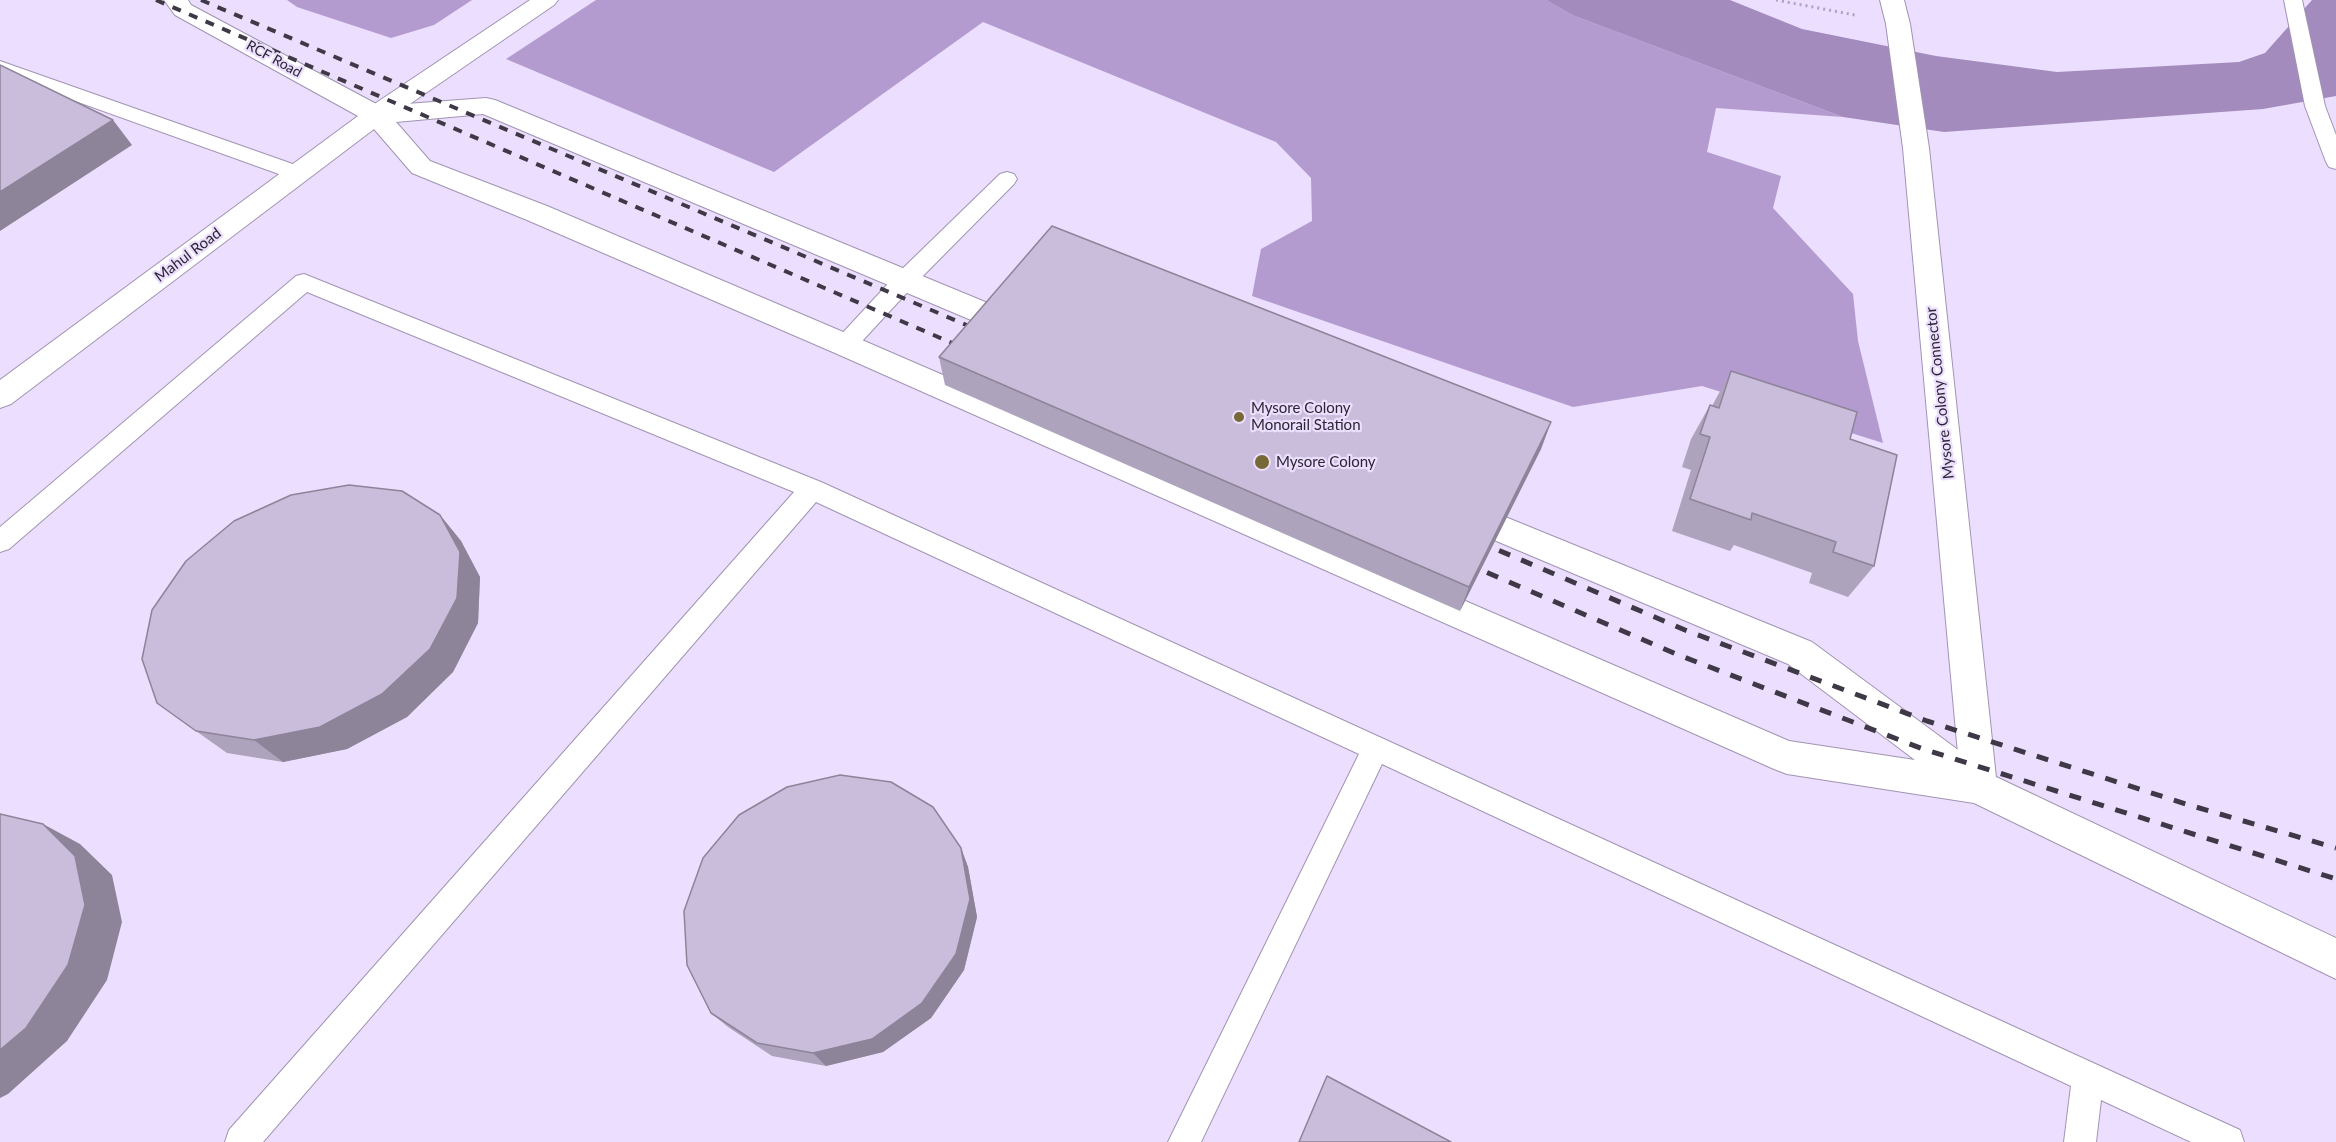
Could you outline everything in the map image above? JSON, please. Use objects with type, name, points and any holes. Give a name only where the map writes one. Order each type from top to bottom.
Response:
[{"type":"main road","name":"RCF Road","points":[[176,0],[183,10],[376,115]]},
{"type":"main road","name":"Mahul Road","points":[[0,396],[376,115],[546,0]]},
{"type":"main road","name":"Mysore Colony Connector","points":[[1895,12],[1916,148],[1979,786]]},
{"type":"main road","points":[[376,115],[486,106],[1049,340]]},
{"type":"main road","points":[[376,115],[421,167],[548,218],[845,345],[1787,757],[1979,786]]},
{"type":"main road","points":[[1435,501],[1800,653],[1979,786],[2336,959]]},
{"type":"lane","points":[[2292,0],[2315,106],[2336,162]]},
{"type":"lane","points":[[0,67],[297,173]]},
{"type":"lane","points":[[845,345],[905,280],[1007,179]]},
{"type":"lane","points":[[0,542],[304,282],[812,489],[2228,1142]]},
{"type":"lane","points":[[241,1142],[812,489]]},
{"type":"lane","points":[[1184,1142],[1376,748]]},
{"type":"lane","points":[[2080,1142],[2088,1077]]},
{"type":"path","points":[[1776,0],[1895,12]]},
{"type":"shaded area","points":[[287,0],[472,0],[434,25],[391,38],[297,7]]},
{"type":"shaded area","points":[[596,0],[1546,0],[1572,15],[1843,117],[1716,108],[1707,152],[1781,176],[1773,208],[1853,294],[1858,341],[1883,443],[1702,386],[1573,407],[1252,296],[1261,249],[1312,221],[1311,178],[1276,142],[983,22],[774,172],[506,59]]},
{"type":"shaded area","points":[[1546,0],[1730,0],[1802,29],[1936,56],[2057,72],[2239,62],[2265,53],[2312,0],[2336,0],[2336,96],[2263,109],[1944,132],[1843,117],[1572,15]]},
{"type":"building","points":[[0,65],[113,120],[0,192]]},
{"type":"building","name":"Mysore Colony Monorail Station","points":[[1052,226],[1551,422],[1469,587],[939,357]]},
{"type":"building","points":[[1731,371],[1857,412],[1850,439],[1897,455],[1874,566],[1833,552],[1836,542],[1752,513],[1751,520],[1690,499],[1710,437],[1700,434],[1710,405],[1719,408]]},
{"type":"building","points":[[349,485],[402,491],[440,515],[460,552],[457,598],[430,649],[382,694],[320,727],[254,740],[196,731],[157,703],[142,659],[152,610],[186,561],[234,521],[291,495]]},
{"type":"building","points":[[840,775],[891,782],[933,807],[961,848],[970,899],[956,954],[922,1003],[872,1039],[813,1053],[757,1043],[711,1013],[687,965],[684,911],[703,858],[739,815],[787,787]]},
{"type":"building","points":[[0,814],[43,824],[75,856],[85,905],[68,965],[26,1028],[0,1050]]},
{"type":"building","points":[[1327,1076],[1451,1142],[1299,1142]]},
{"type":"railway","points":[[156,0],[966,349]]},
{"type":"railway","points":[[201,0],[983,332]]},
{"type":"railway","points":[[1477,541],[1685,630],[1927,721],[2189,805],[2336,848]]},
{"type":"railway","points":[[1465,563],[1676,654],[1923,749],[2336,879]]},
{"type":"place","name":"Mysore Colony Monorail Station","points":[[1239,417]]},
{"type":"place","name":"Mysore Colony","points":[[1262,462]]}]
